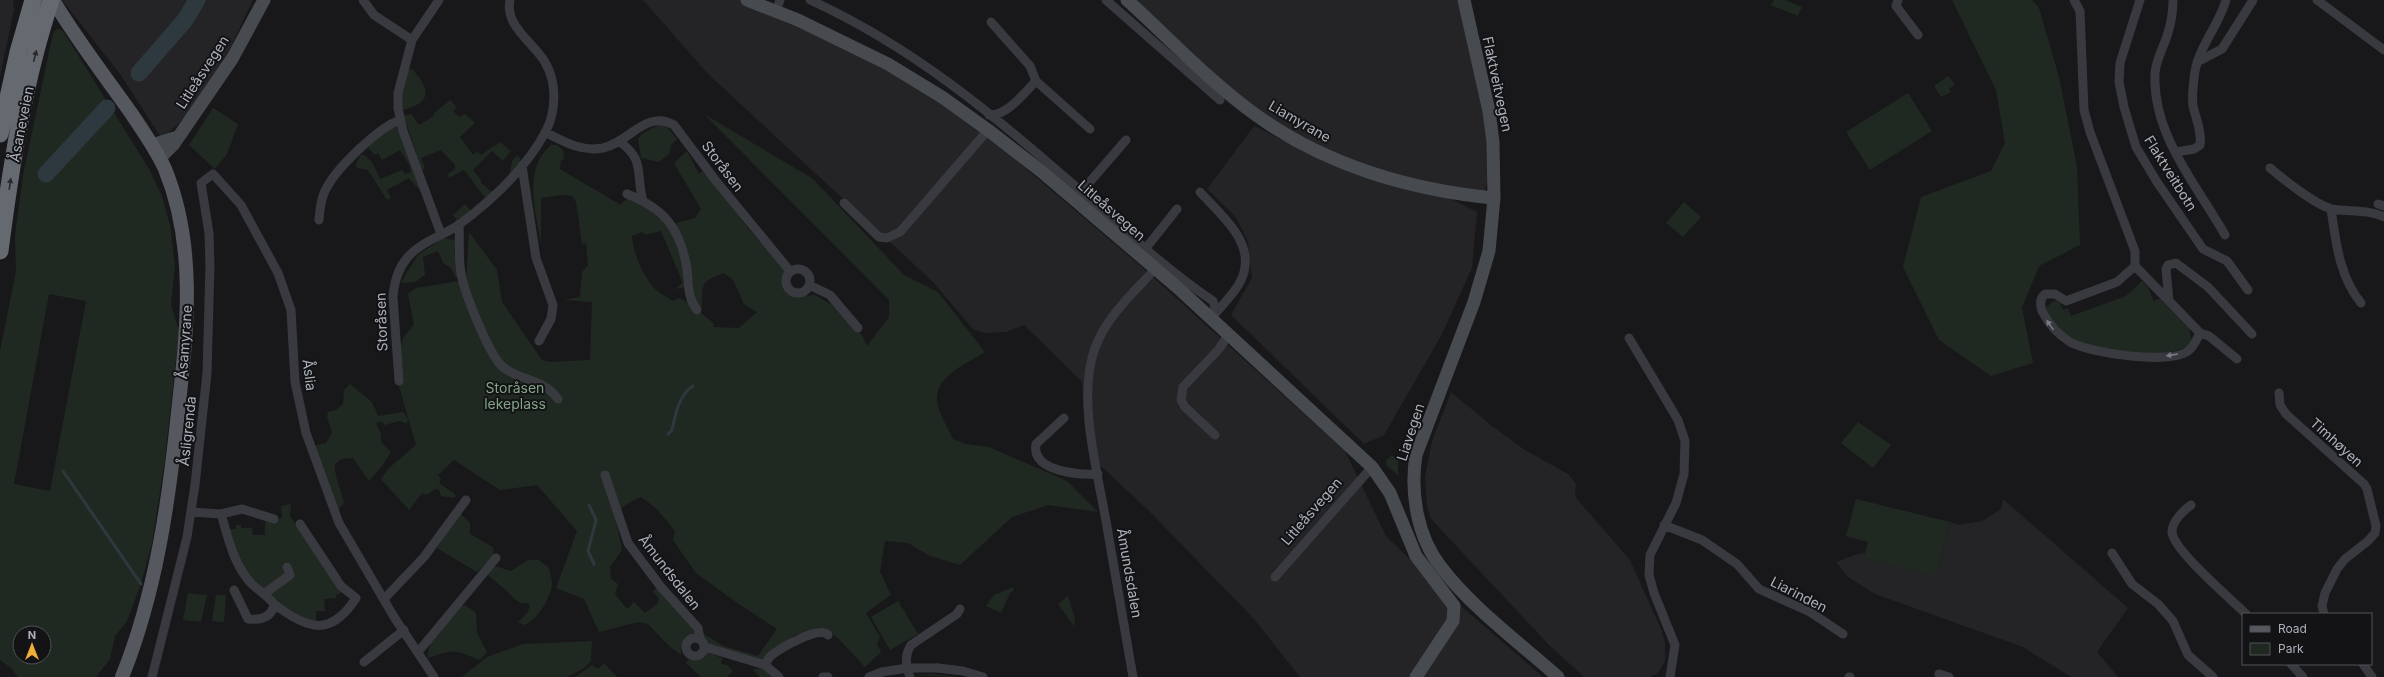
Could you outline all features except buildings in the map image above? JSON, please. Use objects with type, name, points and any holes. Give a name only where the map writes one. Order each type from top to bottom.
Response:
[{"type":"highway","name":"Åsaneveien","points":[[0,134],[18,52],[33,0]]},
{"type":"highway","name":"Åsaneveien","points":[[0,251],[14,153],[24,102],[52,0]]},
{"type":"main road","name":"Åsamyrane","points":[[52,0],[160,158],[174,194],[185,242],[187,277],[185,347],[172,470],[162,531],[145,609],[122,677]]},
{"type":"street","name":"Litleåsvegen","points":[[160,158],[167,152],[178,137],[232,59],[264,0]]},
{"type":"street","points":[[363,0],[374,15],[412,40]]},
{"type":"street","points":[[439,0],[412,40],[398,93],[398,108],[400,120],[441,234]]},
{"type":"street","name":"Storåsen","points":[[399,381],[394,283],[407,258],[416,250],[459,224],[504,185],[522,166],[545,132],[555,95],[552,80],[546,63],[517,27],[511,14],[510,0]]},
{"type":"street","name":"Litleåsvegen","points":[[747,0],[778,5],[888,64],[942,97],[988,130],[1053,181],[1212,318],[1228,335],[1372,467],[1390,493],[1416,556],[1454,606],[1453,622],[1416,677]]},
{"type":"street","name":"Litleåsvegen","points":[[810,0],[856,21],[904,50],[936,72],[1081,192],[1186,283],[1215,303],[1212,318]]},
{"type":"street","points":[[1106,0],[1220,100]]},
{"type":"street","name":"Liamyrane","points":[[1127,0],[1255,114],[1292,138],[1337,160],[1399,182],[1441,192],[1494,198]]},
{"type":"street","name":"Flaktveitvegen","points":[[1464,0],[1489,111],[1493,142],[1494,198]]},
{"type":"street","points":[[1898,0],[1896,6],[1918,35]]},
{"type":"street","points":[[2074,0],[2080,11],[2084,110],[2090,132],[2136,251],[2135,266],[2117,282],[2066,301],[2055,294],[2045,294],[2041,301],[2041,308],[2047,321],[2056,333],[2072,343],[2103,352],[2152,357],[2174,356],[2188,351],[2200,333]]},
{"type":"street","name":"Flaktveitbotn","points":[[2140,0],[2120,63],[2121,88],[2128,125],[2136,147],[2157,182],[2203,249],[2227,261],[2248,290]]},
{"type":"street","name":"Flaktveitbotn","points":[[2173,0],[2171,22],[2158,57],[2155,73],[2163,128],[2225,236]]},
{"type":"street","points":[[2176,152],[2194,149],[2200,145],[2201,137],[2193,104],[2197,62],[2199,53],[2222,12],[2226,0]]},
{"type":"street","points":[[2197,62],[2222,49],[2253,0]]},
{"type":"street","points":[[2317,0],[2384,50]]},
{"type":"street","points":[[991,22],[1030,66],[1036,81],[1090,129]]},
{"type":"street","points":[[989,115],[995,115],[1007,108],[1036,81]]},
{"type":"street","name":"Storåsen","points":[[545,132],[568,145],[584,148],[603,148],[619,141],[654,120],[661,119],[674,125],[716,181],[790,271]]},
{"type":"street","points":[[319,220],[322,198],[335,176],[374,135],[384,127],[400,120]]},
{"type":"street","points":[[844,203],[879,237],[887,238],[900,232],[988,130]]},
{"type":"street","points":[[152,145],[178,137]]},
{"type":"street","name":"Litleåsvegen","points":[[1081,192],[1126,140]]},
{"type":"street","points":[[619,141],[636,156],[639,169],[639,186],[643,201]]},
{"type":"street","points":[[522,166],[536,258],[553,305],[552,318],[539,341]]},
{"type":"street","points":[[2270,168],[2302,192],[2331,209],[2369,212],[2384,217]]},
{"type":"street","name":"Åslia","points":[[201,183],[213,174],[232,192],[242,205],[278,274],[292,310],[295,382],[306,433],[339,523],[384,600],[434,677]]},
{"type":"street","name":"Åsligrenda","points":[[152,677],[177,581],[191,512],[207,373],[210,292],[209,233],[201,183]]},
{"type":"street","points":[[1200,192],[1239,236],[1244,257],[1244,273],[1232,293],[1212,318]]},
{"type":"street","points":[[627,194],[660,211],[675,229],[686,268],[691,303],[697,310]]},
{"type":"street","name":"Liavegen","points":[[1494,198],[1489,250],[1481,283],[1416,455],[1413,474],[1415,506],[1423,533],[1440,567],[1471,599],[1558,677]]},
{"type":"street","name":"Litleåsvegen","points":[[1146,248],[1177,209]]},
{"type":"street","points":[[2331,209],[2342,268],[2347,283],[2361,303]]},
{"type":"street","points":[[459,224],[461,274],[469,300],[492,352],[503,367],[550,388],[558,399]]},
{"type":"street","points":[[2169,301],[2166,269],[2168,265],[2176,264],[2208,287],[2252,334]]},
{"type":"street","points":[[2135,266],[2159,293],[2169,301],[2200,333],[2209,336],[2237,359]]},
{"type":"street","points":[[798,269],[805,271],[809,277],[809,285],[804,291],[793,292],[786,282],[790,271],[798,269]]},
{"type":"street","name":"Åmundsdalen","points":[[1133,677],[1098,474],[1087,393],[1088,371],[1100,335],[1112,317],[1155,269]]},
{"type":"street","points":[[809,285],[830,295],[858,328]]},
{"type":"street","points":[[1215,435],[1185,407],[1182,400],[1183,387],[1219,349],[1228,335]]},
{"type":"street","points":[[1629,338],[1678,420],[1685,442],[1684,474],[1676,503],[1650,555],[1649,575],[1661,614],[1675,645],[1670,677]]},
{"type":"street","name":"Timhøyen","points":[[2279,393],[2280,405],[2286,414],[2367,489],[2376,526],[2375,533],[2368,541],[2345,559],[2337,569],[2325,593],[2322,606],[2324,613]]},
{"type":"street","points":[[1064,418],[1036,444],[1037,455],[1044,463],[1057,470],[1083,475],[1098,474]]},
{"type":"street","name":"Litleåsvegen","points":[[1275,577],[1372,467]]},
{"type":"street","name":"Åmundsdalen","points":[[605,475],[628,543],[661,587],[698,628],[702,643],[765,665],[779,677]]},
{"type":"street","points":[[384,600],[424,557],[466,500]]},
{"type":"street","points":[[2191,505],[2182,511],[2173,526],[2174,539],[2190,560],[2245,613]]},
{"type":"street","points":[[191,512],[221,514],[242,509],[274,519]]},
{"type":"street","points":[[221,514],[228,544],[240,568],[250,582],[265,592],[274,604],[294,618],[312,624],[325,626],[336,622],[348,610],[356,598],[341,586],[300,524]]},
{"type":"street","name":"Liarinden","points":[[1664,525],[1702,540],[1737,564],[1759,589],[1810,612],[1843,634]]},
{"type":"street","points":[[2112,553],[2132,584],[2158,604],[2173,621],[2188,656],[2213,677]]},
{"type":"street","points":[[418,652],[496,558]]},
{"type":"street","points":[[265,592],[290,575],[287,567]]},
{"type":"street","points":[[234,590],[248,619],[260,620],[269,615],[274,609],[274,604]]},
{"type":"street","points":[[910,677],[906,662],[907,652],[911,645],[957,614],[960,610]]},
{"type":"street","points":[[364,662],[404,630]]},
{"type":"street","points":[[765,665],[772,655],[803,637],[822,632],[828,635]]},
{"type":"street","points":[[2292,665],[2304,677]]},
{"type":"street","points":[[2364,665],[2372,677]]},
{"type":"street","points":[[869,677],[882,672],[907,668],[938,668],[963,671],[983,677]]},
{"type":"street","points":[[1939,674],[1948,677]]},
{"type":"street","points":[[823,677],[828,677]]},
{"type":"shaded area","points":[[0,0],[13,0],[14,9],[0,77]]},
{"type":"shaded area","points":[[62,0],[253,0],[206,98],[162,139],[120,74]]},
{"type":"shaded area","points":[[643,0],[757,0],[957,106],[1030,172],[1143,268],[1345,451],[1386,536],[1432,581],[1543,677],[1300,677],[1254,619],[1149,511],[1090,456],[1085,428],[1082,382],[1024,325],[1006,332],[985,333],[973,329],[932,281],[708,74]]},
{"type":"shaded area","points":[[1130,0],[1463,0],[1488,99],[1489,177],[1483,196],[1445,196],[1477,212],[1472,268],[1441,336],[1384,435],[1364,444],[1231,315],[1252,278],[1248,242],[1236,217],[1207,189],[1254,126],[1330,164],[1255,110]]},
{"type":"shaded area","points":[[1451,392],[1492,426],[1525,450],[1568,474],[1576,484],[1575,493],[1577,499],[1630,560],[1661,629],[1665,642],[1665,661],[1658,673],[1650,677],[1584,677],[1548,644],[1431,519],[1427,506],[1425,477],[1432,441]]},
{"type":"shaded area","points":[[2003,499],[2128,608],[2097,652],[2118,677],[2071,677],[2023,647],[1875,594],[1848,577],[1836,562],[1865,553],[1937,572],[1950,522],[1959,525],[1982,521],[2001,509]]},
{"type":"green space","points":[[1774,0],[1785,0],[1802,7],[1798,16],[1771,5]]},
{"type":"green space","points":[[1952,0],[2032,0],[2039,8],[2059,77],[2077,166],[2080,245],[2039,266],[2022,308],[2033,363],[1991,376],[1939,340],[1903,267],[1921,197],[1991,171],[2005,143],[1996,90]]},
{"type":"green space","points":[[57,29],[61,30],[65,34],[149,169],[162,196],[170,225],[175,265],[171,305],[179,331],[164,466],[152,543],[141,584],[127,621],[115,636],[110,659],[96,677],[18,677],[11,668],[0,660],[0,351],[16,271],[15,235],[23,175],[53,33]],"holes":[[[49,294],[86,301],[50,491],[14,484]]]},
{"type":"green space","points":[[412,69],[423,83],[426,94],[424,99],[419,103],[403,110],[400,99],[407,70]]},
{"type":"green space","points":[[1948,76],[1955,84],[1949,89],[1951,92],[1941,97],[1934,86]]},
{"type":"green space","points":[[1908,93],[1932,131],[1870,170],[1846,132]]},
{"type":"green space","points":[[450,100],[457,107],[453,111],[459,117],[465,114],[475,123],[460,137],[473,155],[477,151],[481,155],[500,142],[511,151],[503,161],[492,151],[473,170],[481,180],[481,183],[492,192],[498,187],[486,199],[465,171],[463,170],[449,178],[448,174],[455,169],[455,165],[441,150],[421,158],[425,168],[422,170],[404,116],[411,114],[419,125],[434,116],[434,113]]},
{"type":"green space","points":[[213,108],[238,124],[227,154],[215,169],[189,145]]},
{"type":"green space","name":"Storåsen lekeplass","points":[[704,114],[813,179],[904,275],[938,292],[985,352],[953,372],[946,378],[937,393],[937,402],[940,411],[953,439],[966,444],[989,447],[1067,481],[1098,512],[1048,505],[1012,517],[960,565],[930,556],[908,543],[885,541],[880,572],[891,595],[866,613],[880,637],[877,644],[881,652],[865,667],[837,637],[825,629],[795,635],[763,660],[707,644],[702,633],[724,646],[758,656],[777,629],[696,573],[673,540],[675,531],[657,509],[641,497],[618,512],[616,518],[622,550],[610,567],[611,579],[618,584],[615,594],[627,609],[634,602],[645,613],[658,603],[659,598],[653,592],[657,587],[691,625],[695,633],[685,639],[681,655],[668,645],[648,624],[638,622],[599,632],[584,599],[556,588],[577,531],[537,485],[500,490],[454,460],[438,475],[441,479],[439,483],[455,494],[455,498],[441,496],[439,490],[435,489],[427,495],[422,493],[409,510],[381,479],[389,468],[416,445],[394,369],[403,338],[414,325],[408,294],[416,288],[460,281],[466,282],[469,232],[497,270],[502,302],[542,360],[550,362],[590,360],[592,302],[564,300],[580,297],[582,272],[588,265],[586,243],[582,244],[576,202],[572,196],[561,195],[541,198],[541,243],[536,217],[533,191],[534,178],[542,155],[551,145],[557,145],[563,150],[564,159],[561,160],[560,169],[619,204],[618,206],[628,198],[648,209],[671,228],[686,278],[685,287],[675,289],[683,283],[661,231],[646,235],[642,232],[632,236],[634,249],[639,264],[654,288],[673,301],[679,298],[687,303],[714,324],[713,327],[739,328],[757,312],[744,304],[733,280],[724,273],[704,284],[702,293],[702,307],[696,304],[692,279],[676,223],[695,218],[701,209],[674,163],[687,151],[699,174],[705,170],[749,230],[787,271],[784,284],[789,294],[803,296],[815,295],[835,307],[862,335],[867,346],[889,317],[889,300]]},
{"type":"green space","points":[[658,125],[667,127],[677,139],[671,145],[670,153],[659,162],[641,158],[638,139],[642,134]]},
{"type":"green space","points":[[397,126],[423,194],[409,178],[387,190],[391,198],[387,200],[368,170],[357,168],[356,164],[360,156],[363,154],[372,162],[380,179],[402,170],[405,174],[411,172],[409,164],[400,150],[382,160],[378,153],[375,155],[369,149],[369,145],[390,128]]},
{"type":"green space","points":[[517,155],[521,162],[507,177],[510,172],[512,161]]},
{"type":"green space","points":[[1684,202],[1701,217],[1683,237],[1666,223]]},
{"type":"green space","points":[[465,204],[471,211],[457,220],[453,215]]},
{"type":"green space","points":[[444,238],[454,240],[456,244],[454,249],[458,277],[455,277],[451,268],[443,263],[438,251],[423,257],[425,275],[415,282],[402,283],[401,282],[418,255]]},
{"type":"green space","points":[[2142,281],[2148,287],[2154,302],[2157,299],[2161,300],[2189,328],[2192,343],[2178,350],[2158,353],[2135,353],[2110,350],[2086,344],[2066,334],[2052,322],[2046,307],[2054,301],[2059,302],[2063,310],[2068,308],[2071,316],[2126,296]]},
{"type":"green space","points":[[350,384],[372,402],[378,416],[403,412],[408,419],[407,424],[400,421],[384,425],[382,421],[376,423],[381,434],[381,442],[391,452],[382,466],[369,481],[353,458],[341,459],[335,464],[344,503],[338,510],[313,446],[326,443],[332,432],[327,417],[328,412],[336,410],[343,404],[344,390]]},
{"type":"green space","points":[[1858,422],[1891,445],[1873,468],[1841,443]]},
{"type":"green space","points":[[1392,455],[1398,461],[1398,475],[1387,466],[1386,461]]},
{"type":"green space","points":[[1856,499],[1950,522],[1936,576],[1864,557],[1868,542],[1846,536]]},
{"type":"green space","points":[[291,504],[290,516],[342,592],[336,595],[336,598],[324,599],[325,611],[316,611],[316,623],[307,620],[278,603],[269,592],[249,576],[241,567],[230,529],[236,529],[236,525],[241,525],[241,528],[252,528],[253,535],[265,535],[265,522],[276,521],[282,517],[281,506]]},
{"type":"green space","points":[[460,513],[470,523],[470,534],[493,547],[494,556],[477,572],[437,548]]},
{"type":"green space","points":[[528,560],[539,560],[549,568],[552,584],[546,602],[538,614],[529,623],[524,625],[518,622],[527,613],[530,606],[527,603],[521,603],[514,599],[488,575],[491,568],[495,566],[511,571]]},
{"type":"green space","points":[[1013,587],[1014,590],[1010,593],[1001,613],[986,606],[994,595]]},
{"type":"green space","points":[[188,593],[207,595],[201,622],[183,620]]},
{"type":"green space","points":[[216,595],[226,595],[224,622],[212,621]]},
{"type":"green space","points":[[1068,596],[1075,619],[1074,626],[1058,604]]},
{"type":"green space","points":[[898,601],[918,634],[890,650],[871,617]]},
{"type":"green space","points":[[465,605],[476,613],[477,633],[487,652],[480,660],[460,652],[444,653],[428,658],[430,644],[434,637],[459,607]]},
{"type":"green space","points":[[592,641],[591,661],[584,668],[567,677],[462,677],[487,657],[523,644]]},
{"type":"green space","points":[[708,652],[722,658],[721,664],[727,665],[733,671],[727,677],[701,677],[686,663],[688,660],[700,659]]},
{"type":"green space","points":[[604,663],[617,677],[575,677],[592,665],[598,669]]},
{"type":"green space","points":[[761,668],[772,677],[760,677],[753,670]]},
{"type":"green space","points":[[931,674],[959,677],[914,675]]},
{"type":"waterway","points":[[139,73],[185,20],[197,0]]},
{"type":"waterway","points":[[46,174],[107,108]]},
{"type":"waterway","points":[[668,434],[672,430],[676,412],[684,394],[693,386]]},
{"type":"waterway","points":[[63,471],[141,584]]},
{"type":"waterway","points":[[589,505],[596,520],[588,551],[594,564]]}]
